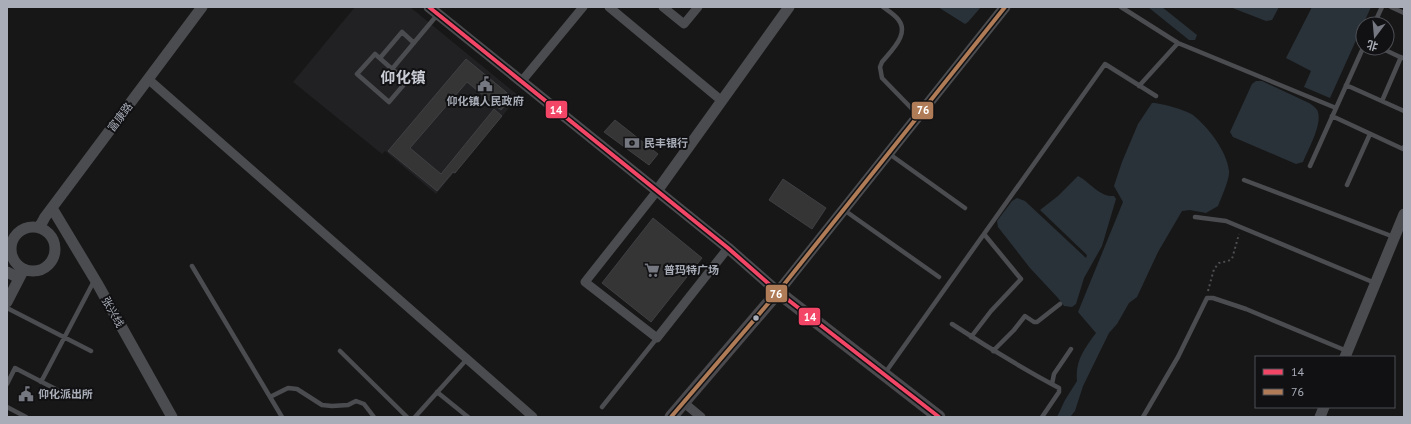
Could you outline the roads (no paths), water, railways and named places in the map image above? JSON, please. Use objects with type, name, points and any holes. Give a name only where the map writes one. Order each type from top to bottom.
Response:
[{"type":"main road","points":[[671,417],[778,292],[939,417]]},
{"type":"street","name":"富康路","points":[[39,228],[52,208],[202,7]]},
{"type":"street","points":[[429,7],[728,248],[778,292],[1005,7]]},
{"type":"street","points":[[521,82],[583,7]]},
{"type":"street","points":[[609,7],[722,101]]},
{"type":"street","points":[[663,7],[684,24],[698,7]]},
{"type":"street","points":[[728,248],[657,338],[585,282],[656,191],[789,7]]},
{"type":"street","points":[[148,79],[533,417]]},
{"type":"street","name":"张兴线","points":[[52,208],[95,279],[172,417]]},
{"type":"street","points":[[1346,354],[1404,214]]},
{"type":"street","points":[[7,272],[21,274],[42,270],[49,265],[54,257],[55,248],[53,240],[47,233],[39,228],[22,230],[16,236],[12,243],[11,251],[21,274],[7,302]]},
{"type":"street","points":[[684,402],[701,417]]},
{"type":"lane","points":[[883,7],[896,17],[902,25],[902,31],[901,38],[882,62],[880,73],[882,78],[918,115]]},
{"type":"lane","points":[[1121,7],[1178,43],[1336,108]]},
{"type":"lane","points":[[1391,7],[1404,13]]},
{"type":"lane","points":[[392,69],[438,14]]},
{"type":"lane","points":[[380,58],[402,32],[414,43]]},
{"type":"lane","points":[[1139,86],[1178,43]]},
{"type":"lane","points":[[375,54],[392,69],[407,81],[389,102],[357,74],[375,54]]},
{"type":"lane","points":[[1310,166],[1359,56]]},
{"type":"lane","points":[[1382,101],[1403,58]]},
{"type":"lane","points":[[884,374],[1105,64],[1156,96]]},
{"type":"lane","points":[[1346,85],[1404,111]]},
{"type":"lane","points":[[1332,116],[1403,149],[1404,147]]},
{"type":"lane","points":[[1347,185],[1370,134]]},
{"type":"lane","points":[[888,154],[965,208]]},
{"type":"lane","points":[[1244,180],[1394,236]]},
{"type":"lane","points":[[843,210],[939,277]]},
{"type":"lane","points":[[1195,217],[1226,221],[1375,283]]},
{"type":"lane","points":[[971,337],[991,311],[1021,279],[984,234]]},
{"type":"lane","points":[[192,266],[282,417]]},
{"type":"lane","points":[[41,382],[95,279]]},
{"type":"lane","points":[[1143,417],[1178,357],[1207,298],[1213,298],[1246,309],[1346,354]]},
{"type":"lane","points":[[993,351],[1014,330],[1025,316],[1034,322],[1037,322],[1060,304]]},
{"type":"lane","points":[[7,308],[90,351]]},
{"type":"lane","points":[[952,324],[993,351],[1059,388],[1059,392],[1042,417]]},
{"type":"lane","points":[[602,407],[657,338]]},
{"type":"lane","points":[[1052,384],[1054,374],[1071,348]]},
{"type":"lane","points":[[340,351],[407,417]]},
{"type":"lane","points":[[415,417],[467,359]]},
{"type":"lane","points":[[7,384],[15,368],[67,395]]},
{"type":"lane","points":[[270,397],[288,388],[297,389],[322,405],[348,405],[356,401],[364,404],[374,417]]},
{"type":"lane","points":[[437,392],[468,417]]},
{"type":"lane","points":[[7,407],[26,417]]},
{"type":"place","name":"仰化镇人民政府","points":[[485,84]]},
{"type":"place","name":"民丰银行","points":[[632,143]]},
{"type":"place","name":"普玛特广场","points":[[652,270]]},
{"type":"place","name":"仰化派出所","points":[[26,394]]},
{"type":"district","name":"仰化镇","points":[[403,78]]}]
